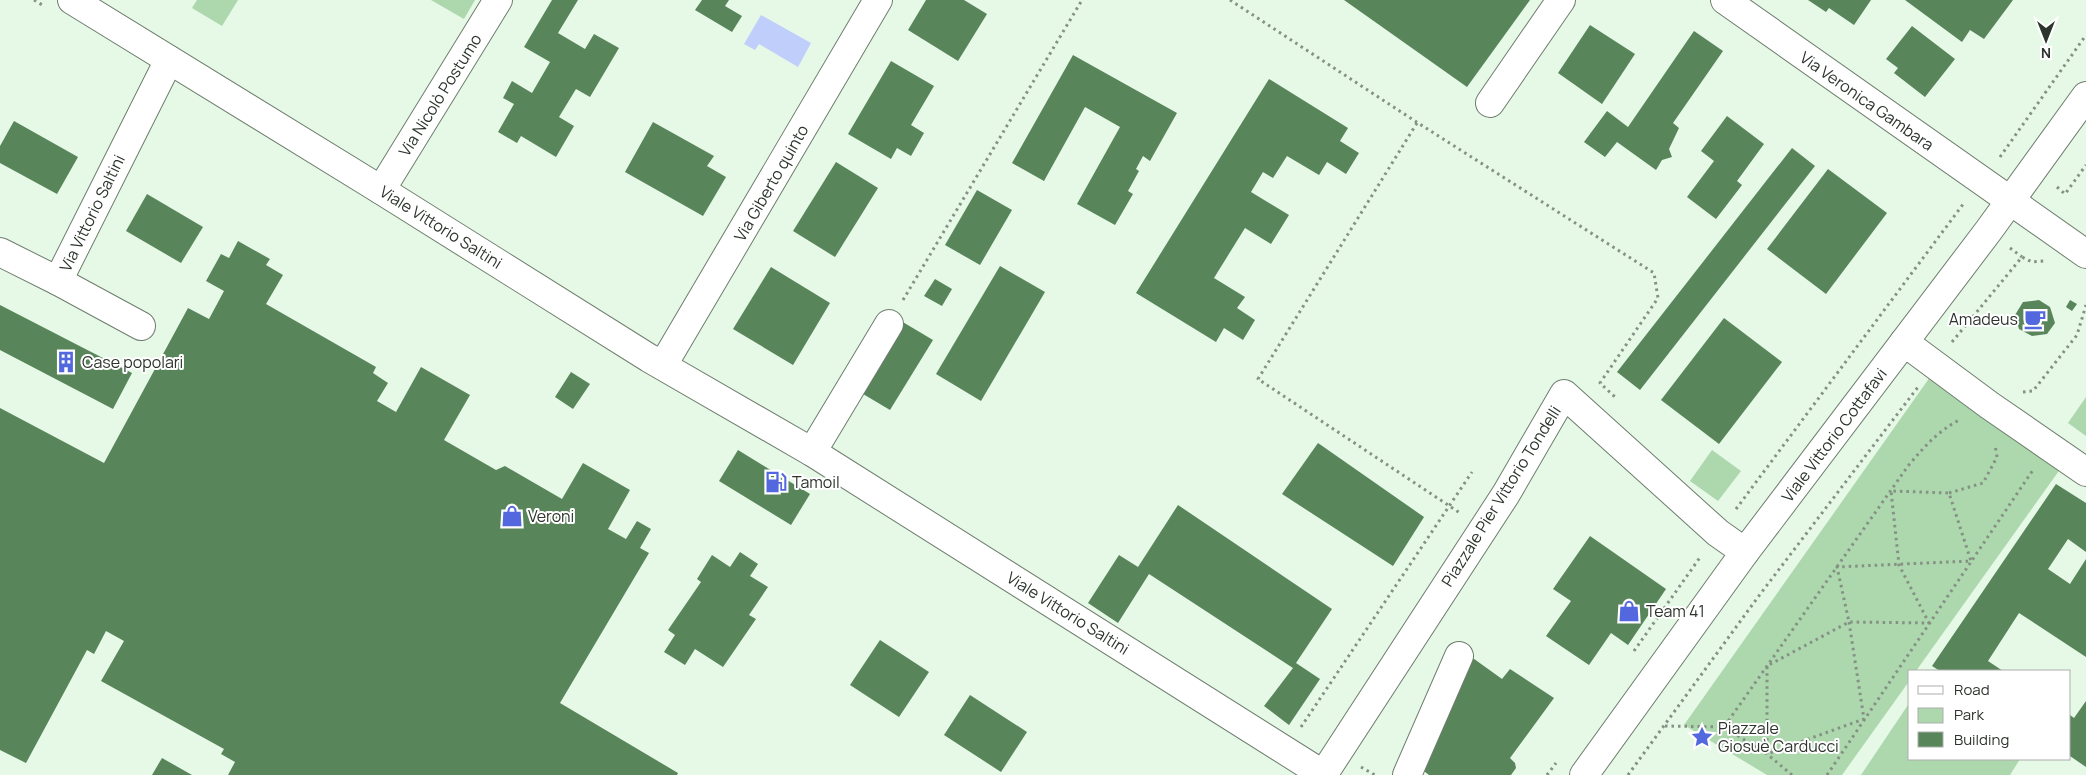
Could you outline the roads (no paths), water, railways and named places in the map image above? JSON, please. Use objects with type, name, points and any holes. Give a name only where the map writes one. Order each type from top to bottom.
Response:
[{"type":"street","name":"Viale Vittorio Saltini","points":[[72,0],[662,365],[812,452],[1324,775]]},
{"type":"street","name":"Via Nicolò Postumo","points":[[381,190],[498,0]]},
{"type":"street","name":"Via Giberto quinto","points":[[662,365],[878,0]]},
{"type":"street","points":[[1490,103],[1561,0]]},
{"type":"street","name":"Via Veronica Gambara","points":[[1725,0],[2086,254]]},
{"type":"street","name":"Via Vittorio Saltini","points":[[141,326],[58,281],[169,60]]},
{"type":"street","name":"Viale Vittorio Cottafavi","points":[[1584,775],[1744,552],[1904,342],[2086,96]]},
{"type":"street","points":[[0,252],[58,281]]},
{"type":"street","points":[[812,452],[889,324]]},
{"type":"street","points":[[1904,342],[1989,405],[2086,472]]},
{"type":"street","name":"Piazzale Pier Vittorio Tondelli","points":[[1324,775],[1483,529],[1531,452],[1564,394],[1718,533],[1744,552]]},
{"type":"street","points":[[1407,775],[1459,656]]},
{"type":"water","points":[[761,15],[811,43],[798,67],[759,44],[755,50],[744,44]]},
{"type":"place","name":"Amadeus","points":[[2035,319]]},
{"type":"place","name":"Case popolari","points":[[66,362]]},
{"type":"place","name":"Tamoil","points":[[776,482]]},
{"type":"place","name":"Veroni","points":[[512,516]]},
{"type":"place","name":"Team 41","points":[[1629,611]]},
{"type":"place","name":"Piazzale Giosuè Carducci","points":[[1702,737]]}]
